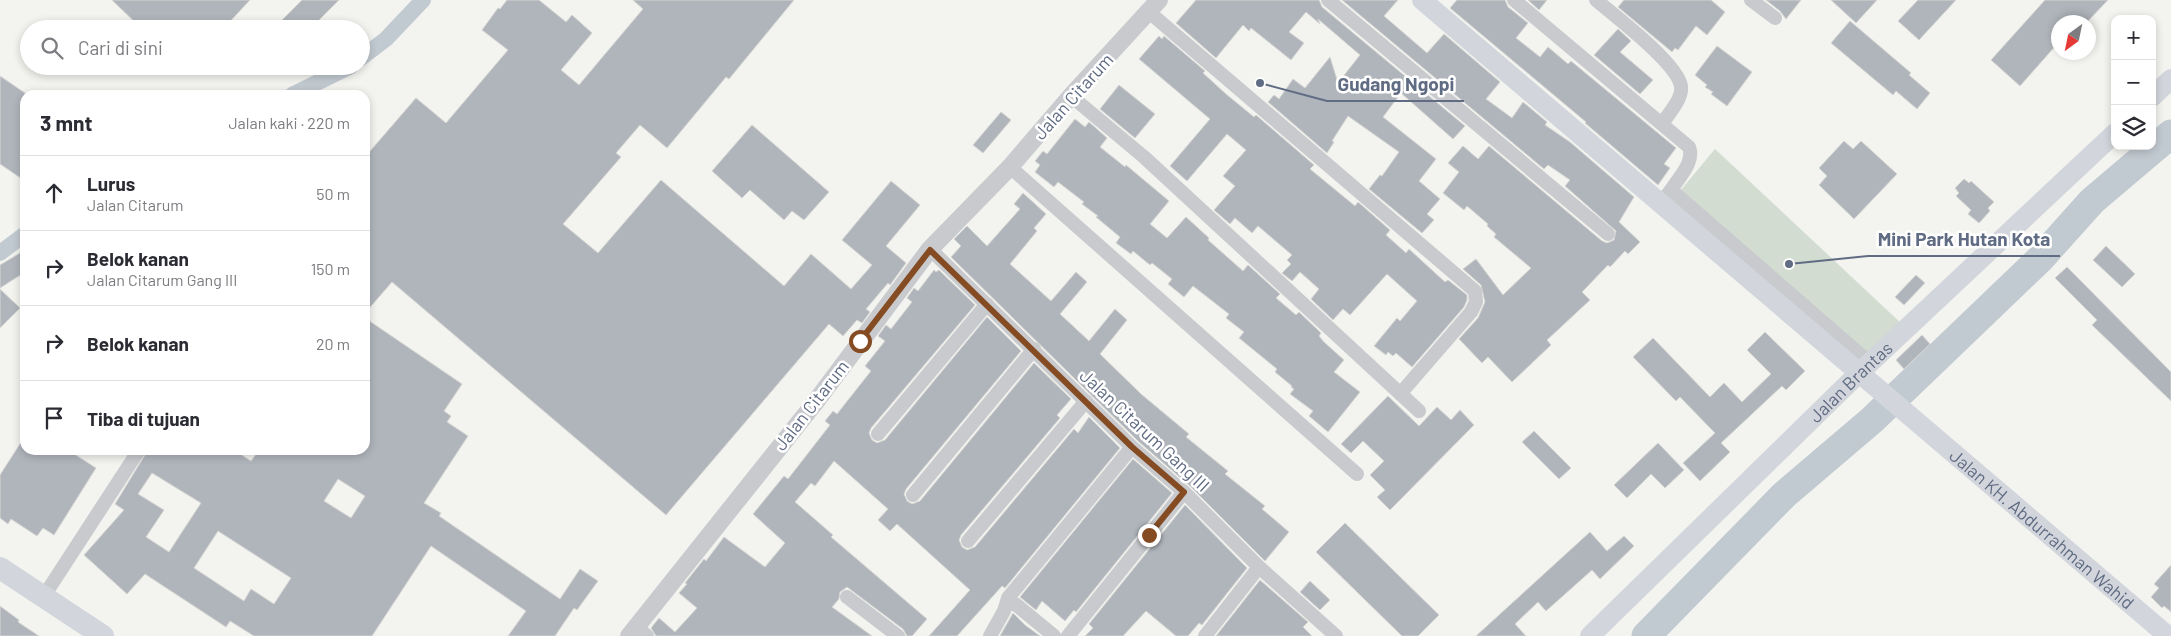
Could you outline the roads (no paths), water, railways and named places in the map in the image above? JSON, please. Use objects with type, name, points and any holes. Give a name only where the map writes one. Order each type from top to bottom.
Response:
[{"type":"main road","name":"Jalan KH. Abdurrahman Wahid","points":[[1422,0],[1666,196],[1867,374],[1917,422],[2168,636]]},
{"type":"main road","points":[[2156,93],[2171,79]]},
{"type":"main road","name":"Jalan Brantas","points":[[1590,636],[1867,374],[2111,137]]},
{"type":"main road","points":[[0,568],[103,636]]},
{"type":"street","points":[[1328,0],[1608,234]]},
{"type":"street","points":[[1514,0],[1689,147],[1692,154],[1691,160],[1666,196]]},
{"type":"street","points":[[1596,0],[1655,51],[1676,76],[1681,87],[1678,100],[1662,124]]},
{"type":"street","points":[[1751,0],[1774,18]]},
{"type":"street","points":[[1154,6],[1475,291],[1476,302],[1471,312],[1400,394]]},
{"type":"street","name":"Jalan Citarum","points":[[637,633],[930,250],[1010,167],[1071,96],[1154,6]]},
{"type":"street","points":[[1071,96],[1144,157],[1419,411]]},
{"type":"street","points":[[1010,167],[1357,474]]},
{"type":"street","name":"Jalan Citarum Gang III","points":[[930,250],[1034,349],[1132,447],[1184,492],[1259,567],[1336,636]]},
{"type":"street","points":[[878,434],[987,304]]},
{"type":"street","points":[[913,495],[1034,349]]},
{"type":"street","points":[[968,541],[1086,401]]},
{"type":"street","points":[[990,636],[1004,611],[1008,598],[1132,447]]},
{"type":"street","points":[[44,596],[135,455]]},
{"type":"street","points":[[1068,636],[1184,492]]},
{"type":"street","points":[[1205,636],[1259,567]]},
{"type":"street","points":[[847,597],[898,636]]},
{"type":"street","points":[[1008,598],[1054,636]]},
{"type":"waterway","points":[[370,51],[386,39],[423,0]]},
{"type":"waterway","points":[[302,90],[333,75]]},
{"type":"waterway","points":[[1646,636],[1784,495],[1872,420],[2040,259],[2092,201],[2171,134]]},
{"type":"waterway","points":[[0,253],[20,238]]},
{"type":"place","name":"Gudang Ngopi","points":[[1260,83]]},
{"type":"place","name":"Mini Park Hutan Kota","points":[[1789,264]]}]
